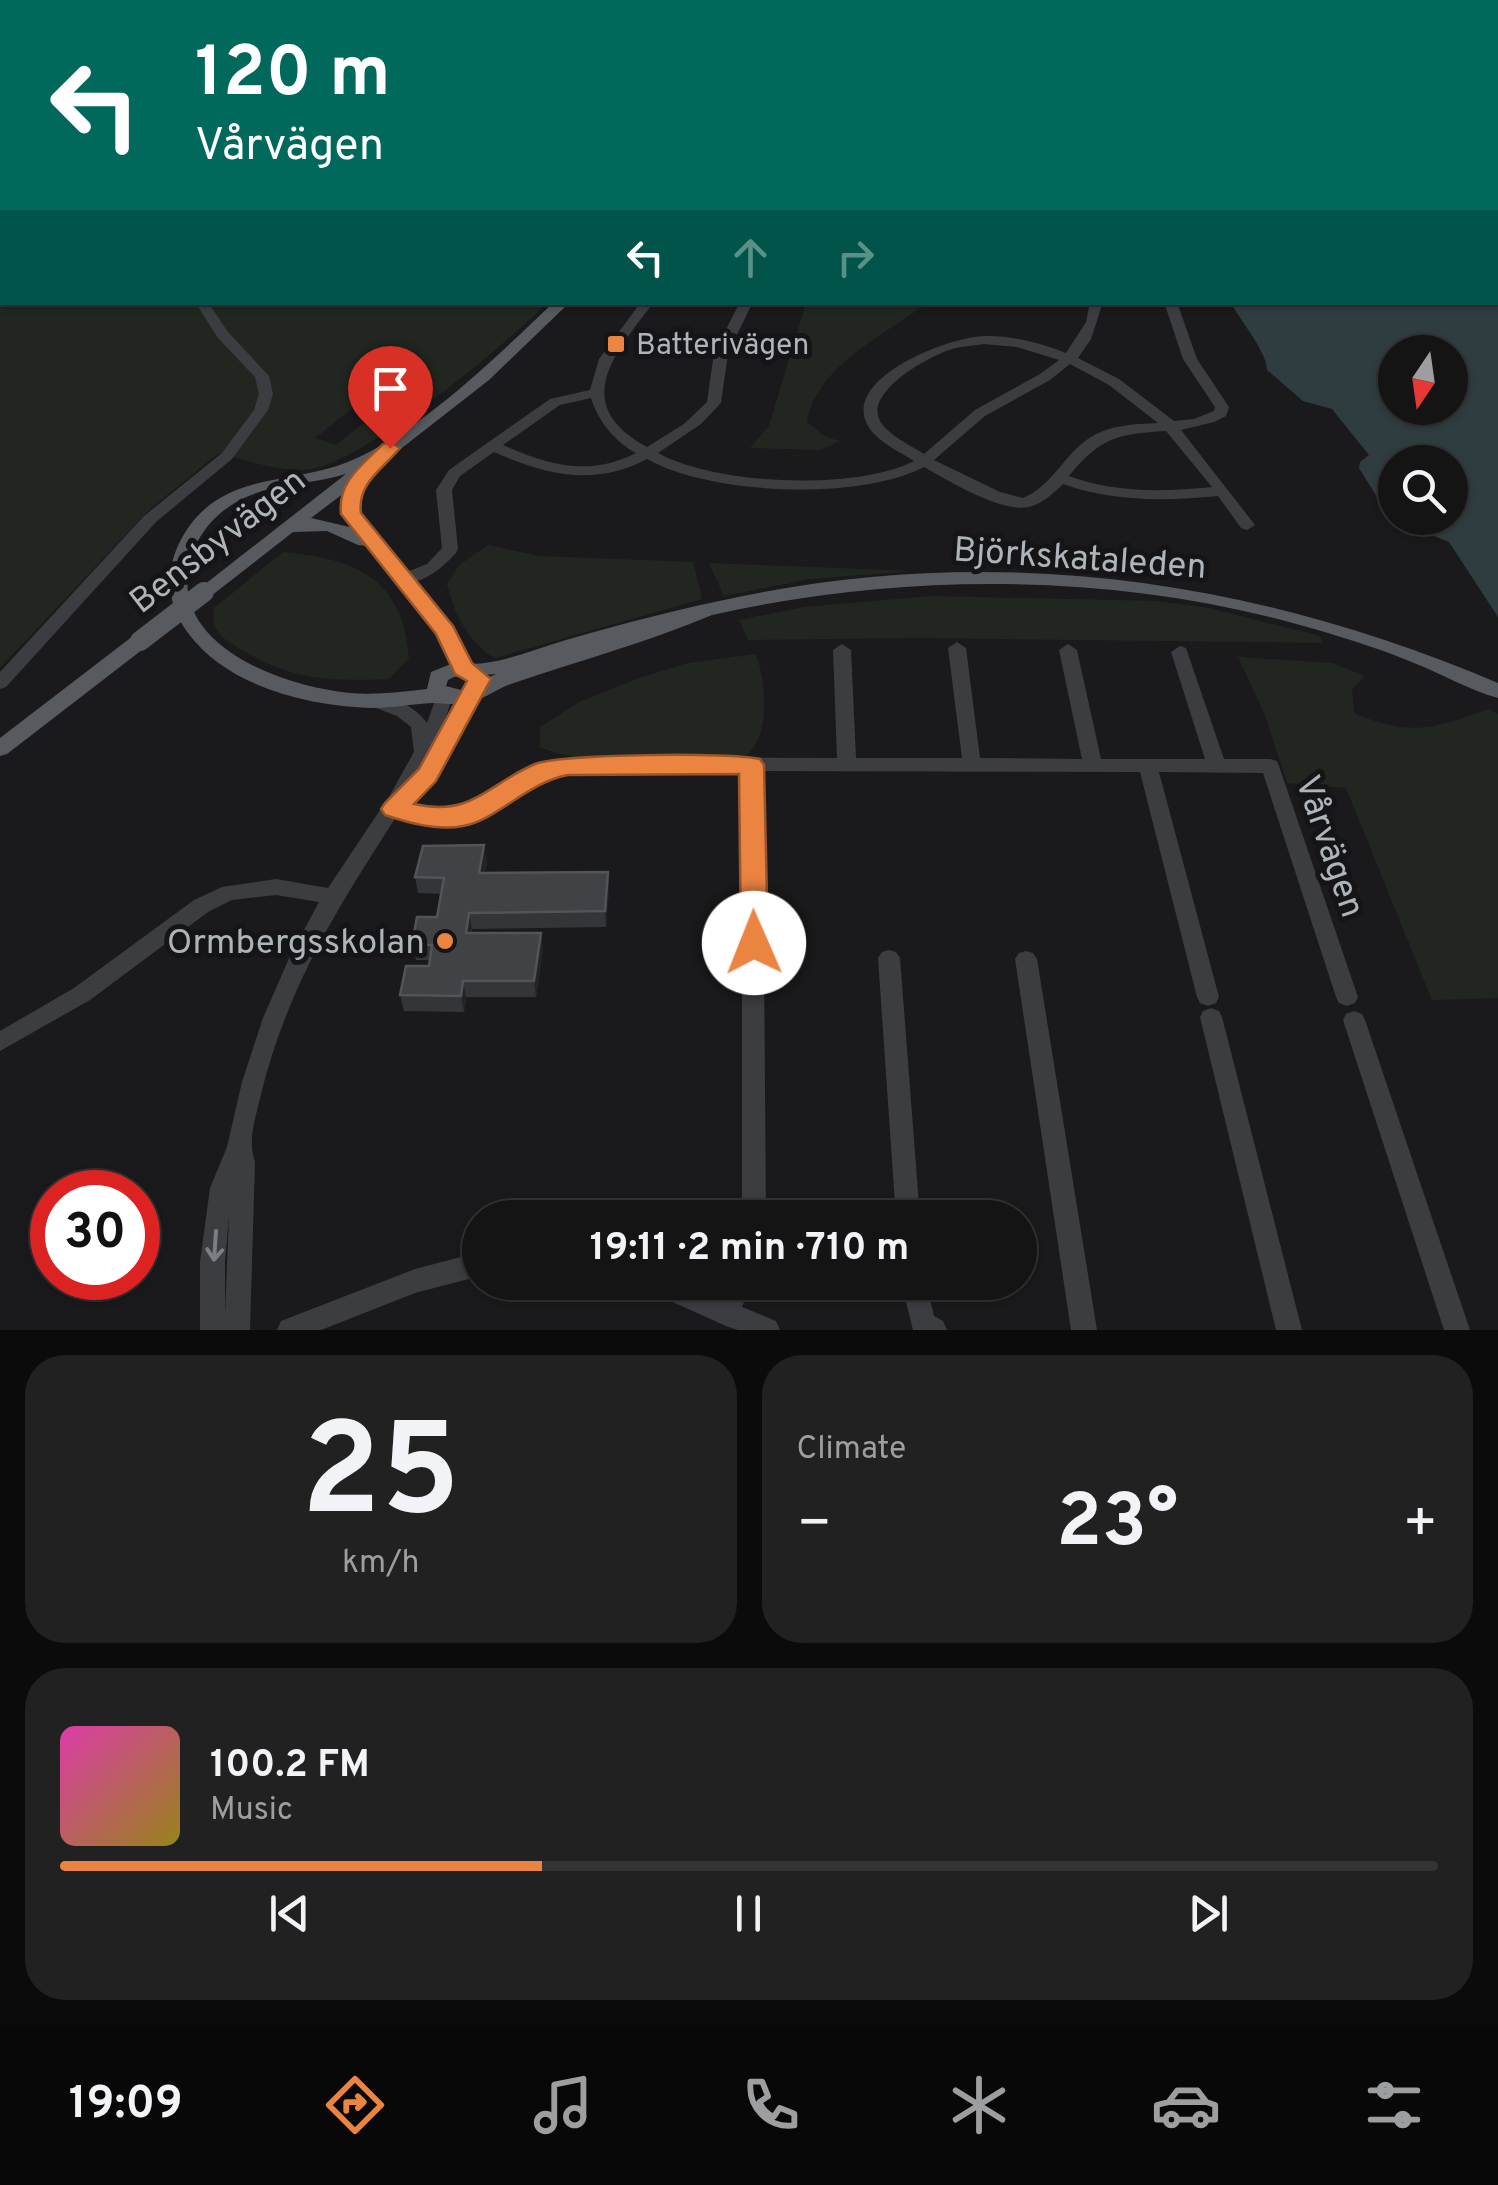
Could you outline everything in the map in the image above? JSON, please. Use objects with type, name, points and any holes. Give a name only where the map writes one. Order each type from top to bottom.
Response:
[{"type":"main road","name":"Bensbyvägen","points":[[0,749],[521,346],[561,305]]},
{"type":"main road","points":[[390,448],[335,472],[245,492],[214,508],[189,541],[179,566],[180,599],[191,626],[230,662],[269,681],[336,698],[374,701],[441,686]]},
{"type":"main road","points":[[390,448],[358,481],[349,498],[355,522],[450,638],[471,680]]},
{"type":"main road","points":[[205,521],[245,499],[276,492],[304,496],[309,502],[305,514]]},
{"type":"main road","points":[[286,529],[313,523],[333,526],[375,546]]},
{"type":"main road","name":"Björkskataleden","points":[[441,686],[460,697],[471,680],[705,611],[805,591],[920,581],[1022,580],[1129,586],[1230,600],[1349,630],[1498,691]]},
{"type":"main road","points":[[432,617],[443,653],[441,686]]},
{"type":"main road","points":[[310,691],[396,692],[441,686]]},
{"type":"street","points":[[0,682],[150,519],[227,456],[262,410],[266,394],[262,376],[223,335],[203,305]]},
{"type":"street","points":[[646,305],[604,365],[596,393],[612,426],[646,455],[696,474],[752,482],[872,479],[905,472],[927,461],[989,406],[1048,376],[1069,360],[1087,338],[1095,305]]},
{"type":"street","points":[[492,446],[548,470],[575,474],[618,468],[646,455],[676,436],[714,403],[720,386],[722,353],[746,305]]},
{"type":"street","points":[[1171,305],[1190,359],[1222,410],[1212,418],[1168,424],[1099,438],[1060,478],[1027,502],[1005,501],[927,461],[874,425],[870,411],[880,386],[905,368],[934,350],[976,340],[1004,342],[1069,360],[1127,391],[1168,424],[1247,525]]},
{"type":"street","points":[[405,579],[432,568],[447,555],[450,539],[444,485],[454,473],[556,402],[596,393]]},
{"type":"street","points":[[1060,478],[1101,491],[1188,495],[1222,491]]},
{"type":"street","points":[[957,648],[972,766]]},
{"type":"street","points":[[842,650],[847,765]]},
{"type":"street","points":[[1068,650],[1092,767]]},
{"type":"street","points":[[1180,652],[1217,766]]},
{"type":"street","points":[[394,809],[428,775],[471,680]]},
{"type":"street","points":[[213,1330],[216,1227],[229,1163],[238,1148],[265,1040],[306,945],[333,897],[394,809],[423,751],[441,686]]},
{"type":"street","points":[[374,701],[402,710],[420,724],[426,737],[423,751]]},
{"type":"street","points":[[752,765],[754,1200]]},
{"type":"street","name":"Vårvägen","points":[[394,809],[433,818],[462,817],[543,770],[568,766],[1270,766],[1456,1330]]},
{"type":"street","points":[[1148,767],[1290,1330]]},
{"type":"street","points":[[0,1042],[82,994],[202,906],[229,893],[276,887],[333,897]]},
{"type":"street","points":[[889,958],[907,1200]]},
{"type":"street","points":[[1026,959],[1084,1330]]},
{"type":"street","points":[[237,1330],[236,1272],[243,1162],[238,1148]]},
{"type":"street","points":[[290,1330],[415,1281],[462,1269]]},
{"type":"street","points":[[695,1300],[767,1330]]},
{"type":"street","points":[[726,1314],[732,1300]]},
{"type":"street","points":[[917,1300],[923,1324],[934,1330]]},
{"type":"shaded area","points":[[0,305],[545,305],[430,402],[357,450],[326,465],[302,470],[219,453],[150,509],[0,668]],"holes":[[[402,369],[423,376],[336,445],[315,438]]]},
{"type":"shaded area","points":[[805,305],[929,305],[869,343],[823,385],[807,422],[826,437],[840,441],[820,450],[750,448],[769,426]]},
{"type":"shaded area","points":[[1232,305],[1498,305],[1498,617],[1449,542],[1432,535],[1468,535],[1468,445],[1378,445],[1378,499],[1359,468],[1369,455],[1332,409],[1303,401],[1267,370]]},
{"type":"shaded area","points":[[488,545],[540,556],[693,562],[702,599],[495,658],[463,626],[447,584],[459,565]]},
{"type":"shaded area","points":[[283,552],[333,560],[371,578],[386,591],[405,631],[409,658],[389,679],[330,679],[294,673],[259,660],[219,633],[214,608]]},
{"type":"shaded area","points":[[709,563],[913,571],[810,579],[724,596]]},
{"type":"shaded area","points":[[932,596],[1157,601],[1209,608],[1320,636],[1323,643],[748,640],[739,620],[804,607]]},
{"type":"shaded area","points":[[756,654],[764,693],[763,721],[747,755],[613,761],[540,747],[540,727],[579,702],[689,663]]},
{"type":"shaded area","points":[[1238,657],[1332,663],[1365,676],[1352,689],[1354,713],[1391,725],[1421,728],[1489,709],[1498,714],[1498,998],[1432,1000],[1346,788],[1287,783],[1265,715]]},
{"type":"building","name":"Ormbergsskolan","points":[[484,845],[479,873],[608,872],[605,911],[469,913],[466,933],[541,933],[534,981],[463,981],[461,996],[400,995],[406,966],[429,966],[432,945],[412,944],[417,917],[437,917],[444,878],[415,877],[423,846]]},
{"type":"place","name":"Batterivägen","points":[[616,344]]},
{"type":"place","name":"Ormbergsskolan","points":[[445,941]]},
{"type":"route","points":[[390,448],[358,481],[349,498],[351,514],[446,631],[463,668],[475,672],[480,679],[428,775],[394,809],[433,818],[462,817],[543,770],[568,766],[752,765],[754,943]]}]
